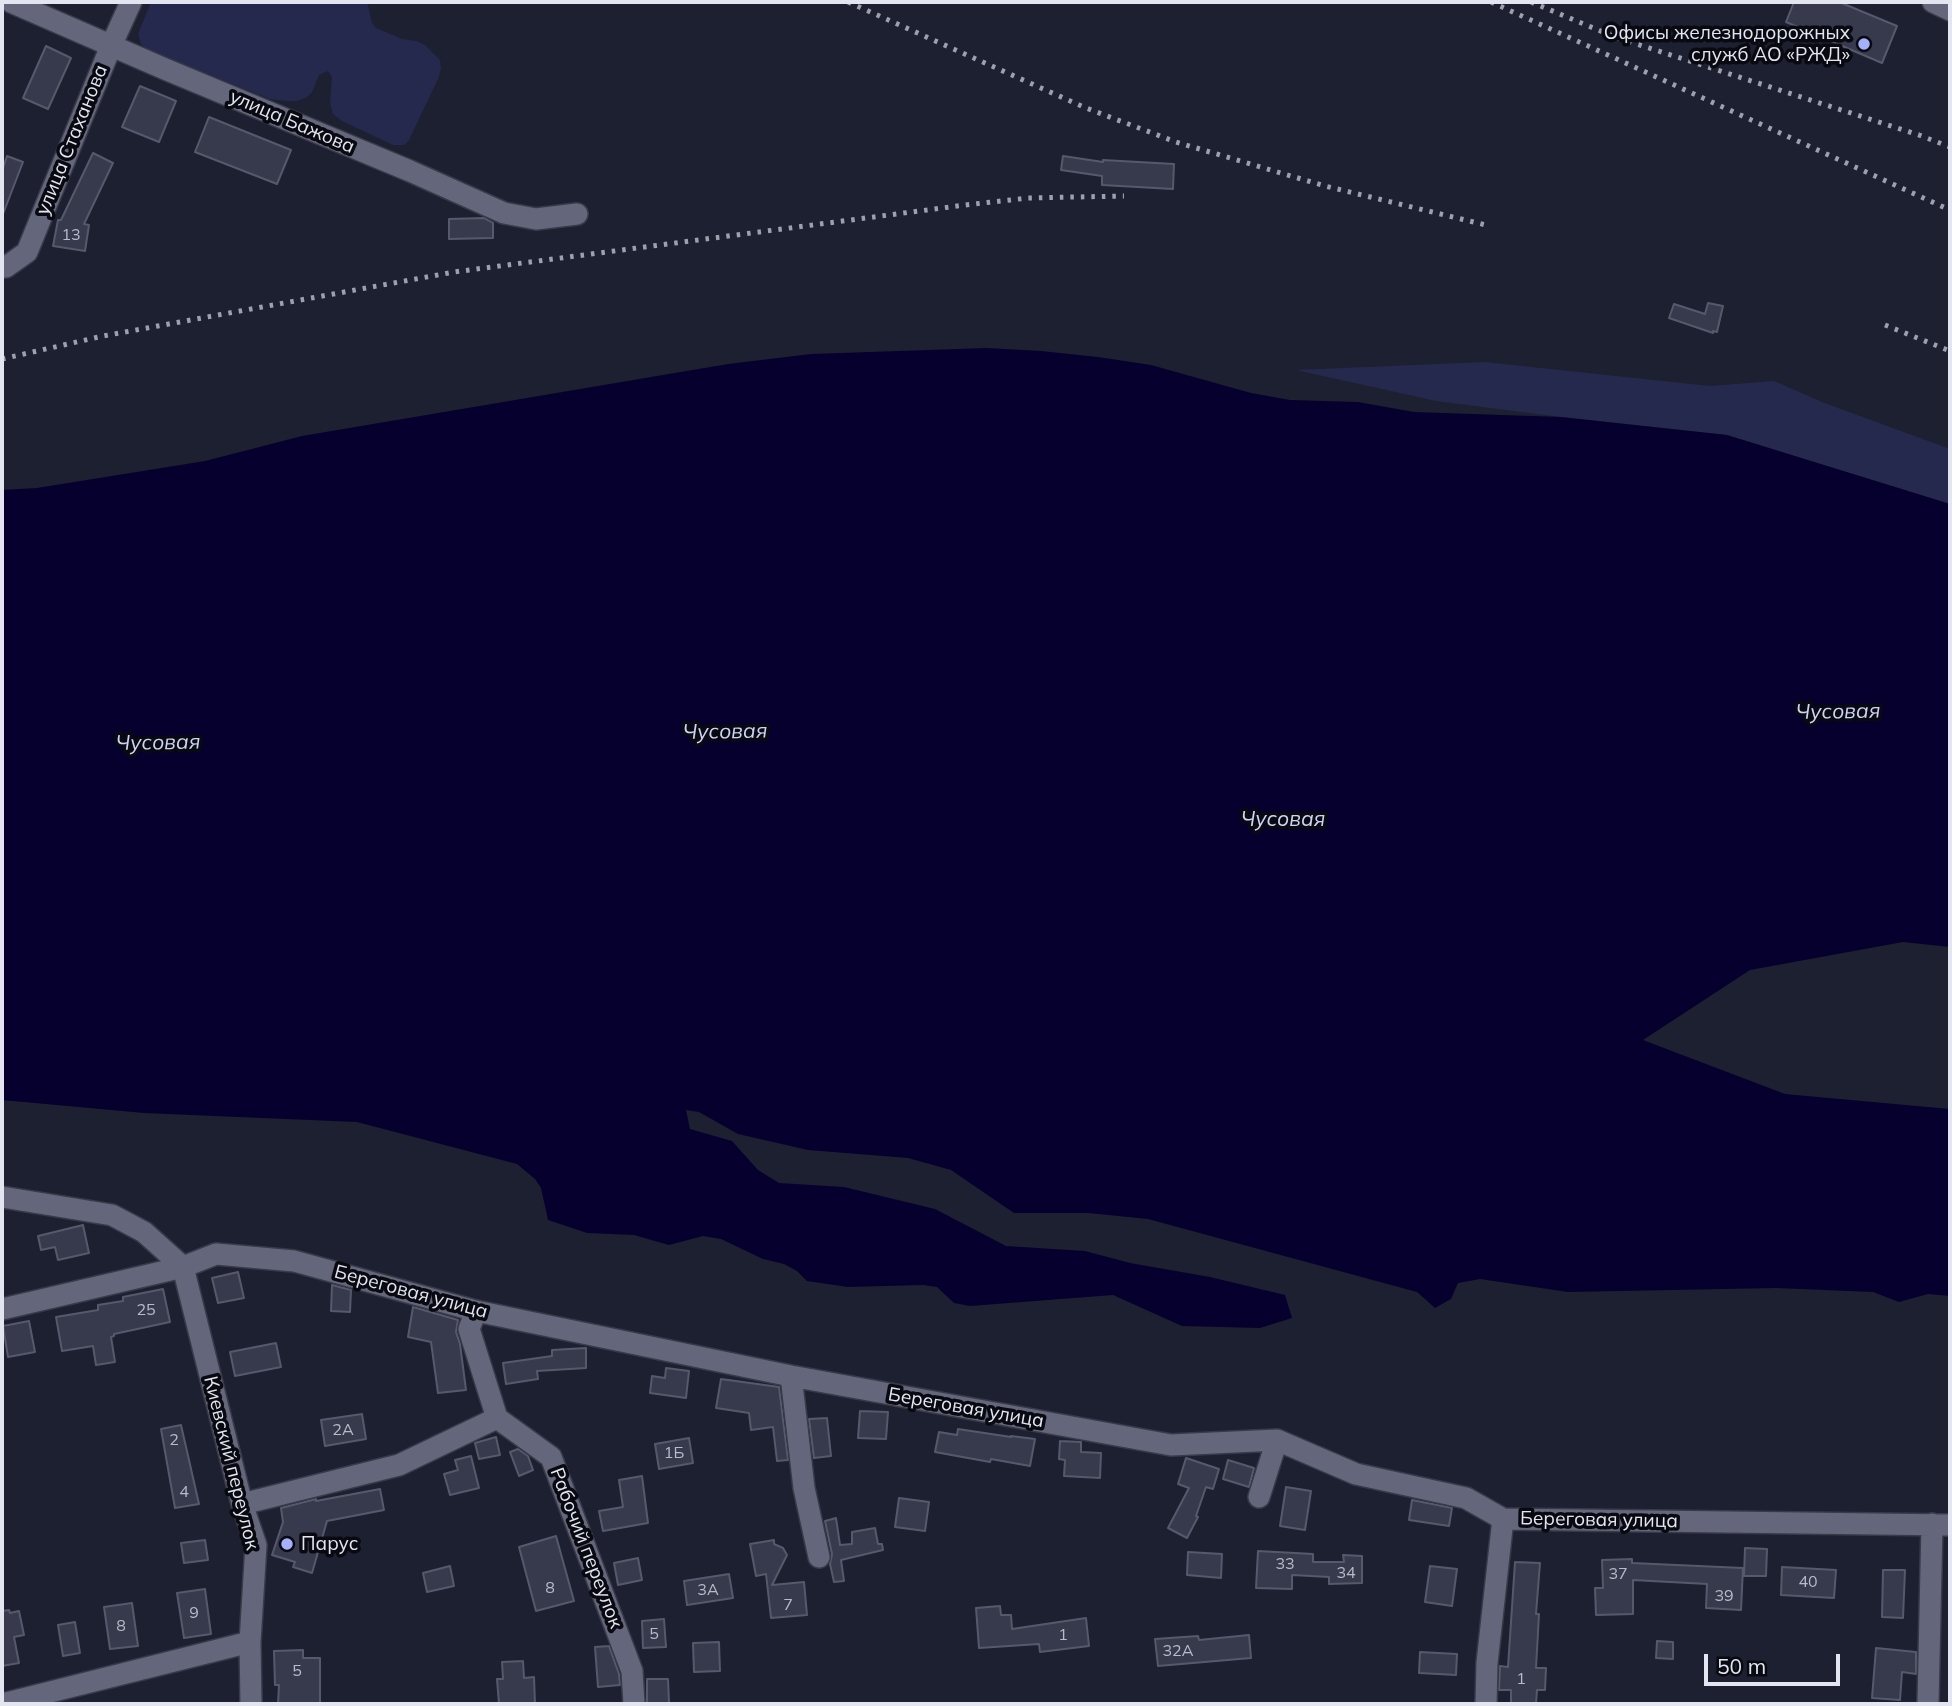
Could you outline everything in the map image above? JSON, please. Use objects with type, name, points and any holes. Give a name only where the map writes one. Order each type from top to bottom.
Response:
[{"type":"street","name":"улица Бажова","points":[[11,2],[504,213],[536,219],[578,214]]},
{"type":"street","name":"улица Стаханова","points":[[2,267],[27,252],[131,2]]},
{"type":"street","points":[[1933,2],[1950,10]]},
{"type":"street","points":[[2,1196],[112,1214],[144,1232],[183,1267]]},
{"type":"street","name":"Береговая улица","points":[[2,1309],[183,1267],[216,1254],[294,1261],[476,1311],[790,1376],[1171,1445],[1277,1440],[1356,1474],[1465,1498],[1503,1518],[1941,1524]]},
{"type":"street","name":"Киевский переулок","points":[[183,1267],[242,1504],[256,1545],[250,1643],[251,1704]]},
{"type":"street","points":[[242,1504],[399,1465],[498,1418],[469,1329],[476,1311]]},
{"type":"street","points":[[790,1376],[804,1488],[819,1556]]},
{"type":"street","name":"Рабочий переулок","points":[[498,1418],[551,1457],[632,1671],[634,1704]]},
{"type":"street","points":[[1259,1497],[1277,1440]]},
{"type":"street","points":[[1486,1704],[1487,1663],[1503,1518]]},
{"type":"street","points":[[1928,1704],[1941,1524]]},
{"type":"street","points":[[2,1704],[250,1643]]},
{"type":"shaded area","points":[[151,2],[367,2],[372,23],[376,28],[425,45],[440,60],[441,69],[409,140],[404,145],[393,145],[333,114],[330,103],[332,77],[328,71],[319,75],[307,97],[286,101],[270,99],[147,50],[141,44],[138,34]]},
{"type":"shaded area","points":[[1485,362],[1710,386],[1774,381],[1822,402],[1950,449],[1950,504],[1727,435],[1436,401],[1296,370]]},
{"type":"water","name":"Чусовая","points":[[987,348],[1041,351],[1151,365],[1251,393],[1290,400],[1358,402],[1414,412],[1561,417],[1727,435],[1950,504],[1950,947],[1903,942],[1750,970],[1643,1040],[1785,1094],[1950,1109],[1950,1296],[1928,1294],[1899,1302],[1873,1292],[1776,1288],[1568,1292],[1480,1279],[1458,1283],[1451,1299],[1435,1308],[1417,1292],[1148,1219],[1088,1213],[1014,1213],[951,1170],[908,1158],[808,1150],[738,1134],[699,1112],[686,1110],[690,1129],[732,1141],[758,1170],[779,1183],[844,1187],[935,1209],[1006,1246],[1085,1251],[1285,1295],[1292,1318],[1260,1328],[1182,1326],[1113,1295],[970,1306],[954,1303],[937,1287],[848,1287],[807,1281],[784,1264],[763,1259],[721,1239],[703,1236],[669,1245],[634,1235],[587,1233],[548,1220],[541,1188],[535,1179],[517,1164],[357,1122],[144,1113],[2,1100],[2,490],[37,488],[205,461],[302,436],[728,364],[811,354]]},
{"type":"building","name":"Офисы железнодорожных служб АО «РЖД»","points":[[1794,2],[1839,2],[1897,26],[1882,63],[1786,22]]},
{"type":"building","points":[[46,46],[71,58],[48,109],[23,98]]},
{"type":"building","points":[[140,86],[176,101],[159,142],[122,127]]},
{"type":"building","points":[[209,117],[291,150],[277,184],[195,152]]},
{"type":"building","points":[[93,153],[113,163],[84,224],[89,225],[85,251],[53,246],[58,220],[61,220]]},
{"type":"building","points":[[7,156],[23,162],[3,214],[2,171]]},
{"type":"building","points":[[1063,156],[1103,162],[1174,164],[1173,189],[1102,185],[1102,176],[1061,170]]},
{"type":"building","points":[[484,218],[493,223],[493,238],[449,239],[449,219]]},
{"type":"building","points":[[1708,303],[1723,306],[1717,332],[1669,318],[1674,304],[1705,314]]},
{"type":"building","points":[[83,1225],[89,1253],[58,1260],[55,1247],[41,1250],[38,1236]]},
{"type":"building","points":[[238,1272],[244,1298],[218,1303],[212,1278]]},
{"type":"building","points":[[332,1285],[351,1290],[350,1312],[331,1311]]},
{"type":"building","points":[[163,1289],[170,1322],[114,1334],[111,1337],[115,1362],[96,1365],[93,1346],[62,1351],[56,1317],[98,1310],[98,1305]]},
{"type":"building","points":[[413,1307],[458,1320],[456,1332],[466,1390],[438,1393],[431,1342],[408,1337]]},
{"type":"building","points":[[29,1321],[35,1352],[8,1357],[3,1326]]},
{"type":"building","points":[[276,1343],[281,1367],[235,1376],[230,1352]]},
{"type":"building","points":[[586,1348],[586,1368],[537,1371],[538,1379],[506,1384],[503,1363],[552,1356],[552,1350]]},
{"type":"building","points":[[666,1368],[689,1371],[686,1398],[650,1393],[652,1376],[665,1378]]},
{"type":"building","points":[[721,1379],[779,1387],[788,1460],[777,1461],[773,1427],[751,1430],[749,1413],[716,1408]]},
{"type":"building","points":[[860,1411],[888,1412],[886,1439],[858,1438]]},
{"type":"building","points":[[362,1414],[366,1439],[325,1446],[321,1420]]},
{"type":"building","points":[[827,1418],[831,1456],[814,1458],[809,1419]]},
{"type":"building","points":[[181,1425],[199,1504],[175,1508],[161,1429]]},
{"type":"building","points":[[958,1429],[1035,1439],[1030,1466],[935,1452],[939,1432],[957,1435]]},
{"type":"building","points":[[496,1437],[500,1455],[479,1459],[475,1443]]},
{"type":"building","points":[[689,1438],[693,1463],[659,1469],[655,1444]]},
{"type":"building","points":[[1060,1441],[1081,1442],[1081,1452],[1101,1453],[1100,1478],[1064,1476],[1065,1460],[1059,1459]]},
{"type":"building","points":[[518,1449],[528,1456],[533,1470],[519,1476],[510,1452]]},
{"type":"building","points":[[471,1456],[479,1488],[450,1495],[444,1474],[458,1470],[455,1460]]},
{"type":"building","points":[[1186,1458],[1219,1469],[1213,1489],[1206,1487],[1196,1516],[1198,1517],[1187,1538],[1168,1528],[1189,1488],[1178,1484]]},
{"type":"building","points":[[1228,1460],[1254,1468],[1249,1487],[1223,1479]]},
{"type":"building","points":[[642,1476],[648,1523],[603,1531],[599,1511],[623,1507],[619,1480]]},
{"type":"building","points":[[1286,1487],[1311,1491],[1305,1530],[1280,1526]]},
{"type":"building","points":[[380,1489],[384,1510],[327,1521],[312,1573],[293,1567],[295,1562],[272,1555],[283,1522],[281,1508],[316,1499]]},
{"type":"building","points":[[899,1498],[929,1502],[925,1531],[895,1527]]},
{"type":"building","points":[[1412,1500],[1452,1508],[1449,1526],[1409,1520]]},
{"type":"building","points":[[836,1518],[840,1545],[852,1544],[852,1532],[875,1528],[878,1544],[882,1544],[883,1550],[841,1560],[844,1581],[834,1582],[830,1564],[832,1554],[825,1521]]},
{"type":"building","points":[[556,1536],[574,1601],[536,1611],[519,1547]]},
{"type":"building","points":[[205,1540],[208,1560],[184,1563],[181,1543]]},
{"type":"building","points":[[774,1540],[774,1544],[783,1548],[787,1555],[772,1585],[804,1582],[807,1615],[771,1618],[766,1574],[756,1576],[750,1544]]},
{"type":"building","points":[[1745,1548],[1767,1549],[1766,1576],[1744,1576]]},
{"type":"building","points":[[1258,1551],[1313,1554],[1313,1562],[1344,1562],[1343,1555],[1362,1556],[1362,1583],[1329,1584],[1329,1577],[1292,1575],[1292,1589],[1256,1588]]},
{"type":"building","points":[[1188,1552],[1222,1554],[1221,1578],[1187,1575]]},
{"type":"building","points":[[638,1558],[642,1580],[618,1585],[614,1563]]},
{"type":"building","points":[[1632,1559],[1632,1563],[1743,1568],[1741,1610],[1706,1608],[1707,1584],[1633,1580],[1633,1614],[1596,1615],[1595,1588],[1603,1588],[1602,1560]]},
{"type":"building","points":[[1515,1562],[1540,1563],[1536,1668],[1546,1668],[1545,1690],[1537,1690],[1536,1704],[1511,1704],[1511,1690],[1499,1690],[1500,1666],[1508,1667]]},
{"type":"building","points":[[450,1566],[454,1586],[427,1592],[423,1573]]},
{"type":"building","points":[[1430,1566],[1457,1569],[1452,1606],[1425,1602]]},
{"type":"building","points":[[1782,1567],[1836,1570],[1834,1598],[1781,1595]]},
{"type":"building","points":[[1883,1570],[1905,1570],[1903,1618],[1882,1617]]},
{"type":"building","points":[[729,1574],[733,1598],[687,1605],[684,1581]]},
{"type":"building","points":[[205,1589],[211,1634],[184,1638],[177,1593]]},
{"type":"building","points":[[132,1603],[138,1646],[110,1649],[104,1607]]},
{"type":"building","points":[[1000,1606],[1001,1615],[1011,1615],[1012,1629],[1086,1618],[1089,1646],[1040,1652],[1039,1644],[979,1648],[976,1608]]},
{"type":"building","points":[[9,1610],[10,1613],[19,1611],[24,1635],[14,1637],[19,1663],[2,1666],[2,1611]]},
{"type":"building","points":[[664,1619],[666,1647],[643,1648],[642,1621]]},
{"type":"building","points":[[75,1622],[80,1653],[63,1656],[58,1625]]},
{"type":"building","points":[[1249,1635],[1251,1658],[1158,1666],[1155,1639],[1198,1636],[1199,1640]]},
{"type":"building","points":[[1657,1641],[1673,1642],[1673,1659],[1656,1658]]},
{"type":"building","points":[[719,1642],[720,1671],[694,1672],[693,1643]]},
{"type":"building","points":[[609,1646],[620,1685],[598,1687],[595,1647]]},
{"type":"building","points":[[1876,1648],[1916,1652],[1916,1674],[1902,1672],[1900,1700],[1872,1698]]},
{"type":"building","points":[[303,1650],[303,1658],[320,1658],[320,1704],[278,1704],[279,1685],[275,1685],[274,1651]]},
{"type":"building","points":[[1420,1652],[1457,1654],[1456,1675],[1419,1673]]},
{"type":"building","points":[[523,1661],[524,1678],[534,1677],[535,1704],[499,1704],[497,1679],[503,1679],[502,1662]]},
{"type":"building","points":[[647,1679],[668,1679],[669,1703],[647,1703]]},
{"type":"railway","points":[[848,2],[1086,108],[1176,142],[1325,186],[1490,226]]},
{"type":"railway","points":[[1491,2],[1950,210]]},
{"type":"railway","points":[[1531,2],[1615,37],[1950,147]]},
{"type":"railway","points":[[2,359],[103,336],[454,272],[965,205],[1028,198],[1124,196]]},
{"type":"railway","points":[[1885,325],[1950,351]]},
{"type":"place","name":"Офисы железнодорожных служб АО «РЖД»","points":[[1864,44]]},
{"type":"place","name":"Парус","points":[[287,1544]]}]
